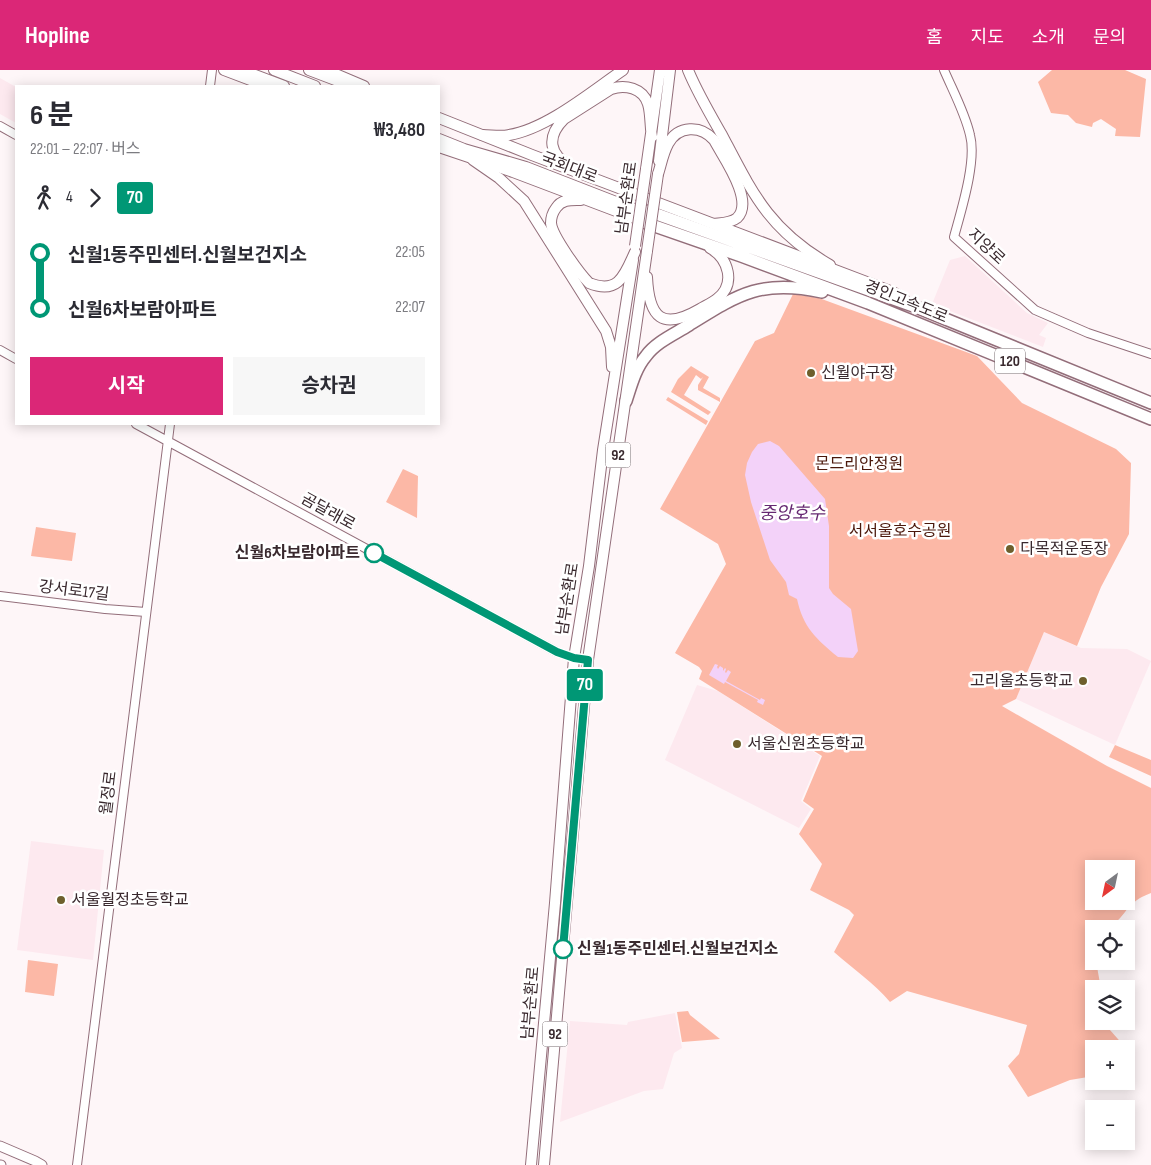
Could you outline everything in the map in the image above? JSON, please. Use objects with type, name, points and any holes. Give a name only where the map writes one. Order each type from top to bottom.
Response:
[{"type":"highway","name":"경인고속도로","points":[[648,211],[916,308],[1151,403]]},
{"type":"highway","name":"경인고속도로","points":[[646,223],[741,256],[868,304],[1151,419]]},
{"type":"highway","points":[[626,401],[635,374],[647,354],[664,341],[736,297],[754,290],[798,287],[868,304]]},
{"type":"main road","points":[[224,70],[263,85]]},
{"type":"main road","points":[[242,70],[281,85]]},
{"type":"main road","points":[[263,70],[301,85]]},
{"type":"main road","points":[[274,70],[312,85]]},
{"type":"main road","points":[[309,70],[349,85]]},
{"type":"main road","points":[[326,70],[362,85]]},
{"type":"main road","points":[[480,134],[510,135],[542,123],[623,70]]},
{"type":"main road","name":"남부순환로","points":[[531,1165],[555,903],[574,658],[586,586],[603,450],[652,136],[660,70]]},
{"type":"main road","name":"남부순환로","points":[[544,1165],[588,660],[658,174],[670,70]]},
{"type":"main road","points":[[688,70],[749,187],[762,207],[795,242],[846,274]]},
{"type":"main road","points":[[585,175],[564,164],[553,150],[552,142],[558,125],[564,119],[611,89],[618,86],[626,87],[634,89],[642,95],[648,104],[652,136]]},
{"type":"main road","points":[[440,118],[711,224],[893,292],[916,308]]},
{"type":"main road","points":[[658,174],[667,145],[678,133],[696,128],[709,134],[740,189],[743,202],[736,218],[731,221],[711,224]]},
{"type":"main road","name":"국회대로","points":[[440,134],[466,145],[529,164],[648,211]]},
{"type":"main road","name":"국회대로","points":[[440,139],[464,149],[526,168],[727,245],[741,256]]},
{"type":"main road","points":[[440,148],[513,172],[646,223]]},
{"type":"main road","points":[[472,160],[500,178],[524,201],[606,331],[611,347],[612,368],[604,423],[603,450]]},
{"type":"main road","points":[[590,201],[564,200],[553,213],[551,223],[554,234],[589,284],[596,286],[612,285],[618,282],[624,277],[635,249]]},
{"type":"main road","points":[[647,253],[650,303],[659,316],[680,320],[717,299],[724,291],[728,282],[727,266],[723,258],[705,245]]},
{"type":"main road","points":[[586,586],[589,594],[585,617],[590,620],[594,616]]},
{"type":"main road","points":[[0,1146],[39,1164]]},
{"type":"street","points":[[210,85],[212,70]]},
{"type":"street","name":"지양로","points":[[944,70],[967,125],[972,145],[970,171],[954,237],[1035,310],[1088,333],[1151,354]]},
{"type":"street","points":[[0,126],[15,134]]},
{"type":"street","points":[[0,350],[15,358]]},
{"type":"street","name":"곰달래로","points":[[138,425],[557,652],[574,658],[588,660]]},
{"type":"street","name":"월정로","points":[[77,1165],[170,425]]},
{"type":"street","name":"강서로17길","points":[[0,596],[146,612]]},
{"type":"shaded area","points":[[0,78],[15,86],[15,122],[0,114]]},
{"type":"shaded area","points":[[965,256],[1027,313],[1048,323],[1039,335],[1046,338],[1043,347],[932,304],[950,260]]},
{"type":"shaded area","name":"고리울초등학교","points":[[1044,632],[1081,648],[1127,649],[1151,661],[1115,745],[1016,699]]},
{"type":"shaded area","name":"서울신원초등학교","points":[[697,685],[718,691],[820,756],[801,801],[811,809],[799,828],[665,760]]},
{"type":"shaded area","name":"서울월정초등학교","points":[[31,841],[104,850],[93,960],[17,950]]},
{"type":"shaded area","points":[[675,1013],[682,1048],[674,1053],[663,1089],[644,1091],[560,1122],[570,1021],[627,1025],[628,1022]]},
{"type":"green space","points":[[1052,70],[1125,70],[1146,79],[1140,137],[1115,136],[1116,129],[1101,119],[1093,123],[1092,127],[1076,123],[1068,115],[1051,113],[1038,82]]},
{"type":"green space","name":"서서울호수공원","points":[[793,294],[819,298],[977,356],[1022,403],[1116,449],[1131,463],[1129,534],[1101,587],[1077,646],[1044,632],[1016,699],[1002,706],[1107,766],[1151,788],[1151,893],[1135,901],[1135,860],[1085,860],[1085,910],[1127,910],[1118,920],[1085,920],[1085,970],[1098,970],[1099,980],[1085,980],[1085,1030],[1110,1030],[1119,1040],[1085,1040],[1085,1078],[1070,1080],[1028,1097],[1008,1066],[1019,1054],[1027,1025],[907,991],[890,1002],[870,982],[834,952],[854,915],[849,910],[810,890],[822,864],[799,834],[814,809],[803,801],[822,756],[699,679],[702,671],[699,667],[675,653],[726,564],[718,544],[660,509],[755,341],[774,333]]},
{"type":"green space","points":[[691,366],[709,377],[703,388],[720,398],[720,402],[698,390],[698,385],[703,377],[701,379],[696,375],[684,395],[711,412],[708,415],[671,392],[678,379]]},
{"type":"green space","points":[[668,397],[708,421],[706,425],[666,400]]},
{"type":"green space","points":[[403,469],[418,476],[417,518],[386,502]]},
{"type":"green space","points":[[36,527],[76,533],[72,561],[31,556]]},
{"type":"green space","points":[[1115,745],[1151,760],[1151,776],[1109,757]]},
{"type":"green space","points":[[28,960],[58,964],[54,996],[25,992]]},
{"type":"green space","points":[[688,1011],[690,1015],[720,1039],[682,1042],[677,1012]]},
{"type":"water","name":"중앙호수","points":[[770,441],[779,446],[825,499],[829,526],[829,588],[833,594],[851,609],[858,651],[853,658],[838,657],[812,632],[803,617],[797,599],[789,595],[786,582],[770,560],[751,502],[745,475],[747,463],[752,452],[758,444]]},
{"type":"water","points":[[715,664],[718,665],[718,669],[720,666],[723,668],[723,671],[725,668],[726,673],[728,670],[731,672],[726,681],[760,700],[761,698],[765,700],[763,705],[757,702],[758,700],[709,675]]},
{"type":"bus line","name":"70","points":[[374,553],[557,652],[574,658],[588,660],[563,949]]},
{"type":"place","name":"신월야구장","points":[[811,373]]},
{"type":"place","name":"다목적운동장","points":[[1010,549]]},
{"type":"place","name":"신월6차보람아파트","points":[[374,553]]},
{"type":"place","name":"고리울초등학교","points":[[1083,681]]},
{"type":"place","name":"서울신원초등학교","points":[[737,744]]},
{"type":"place","name":"서울월정초등학교","points":[[61,900]]},
{"type":"place","name":"신월1동주민센터.신월보건지소","points":[[563,949]]},
{"type":"park label","name":"몬드리안정원","points":[[859,464]]}]
